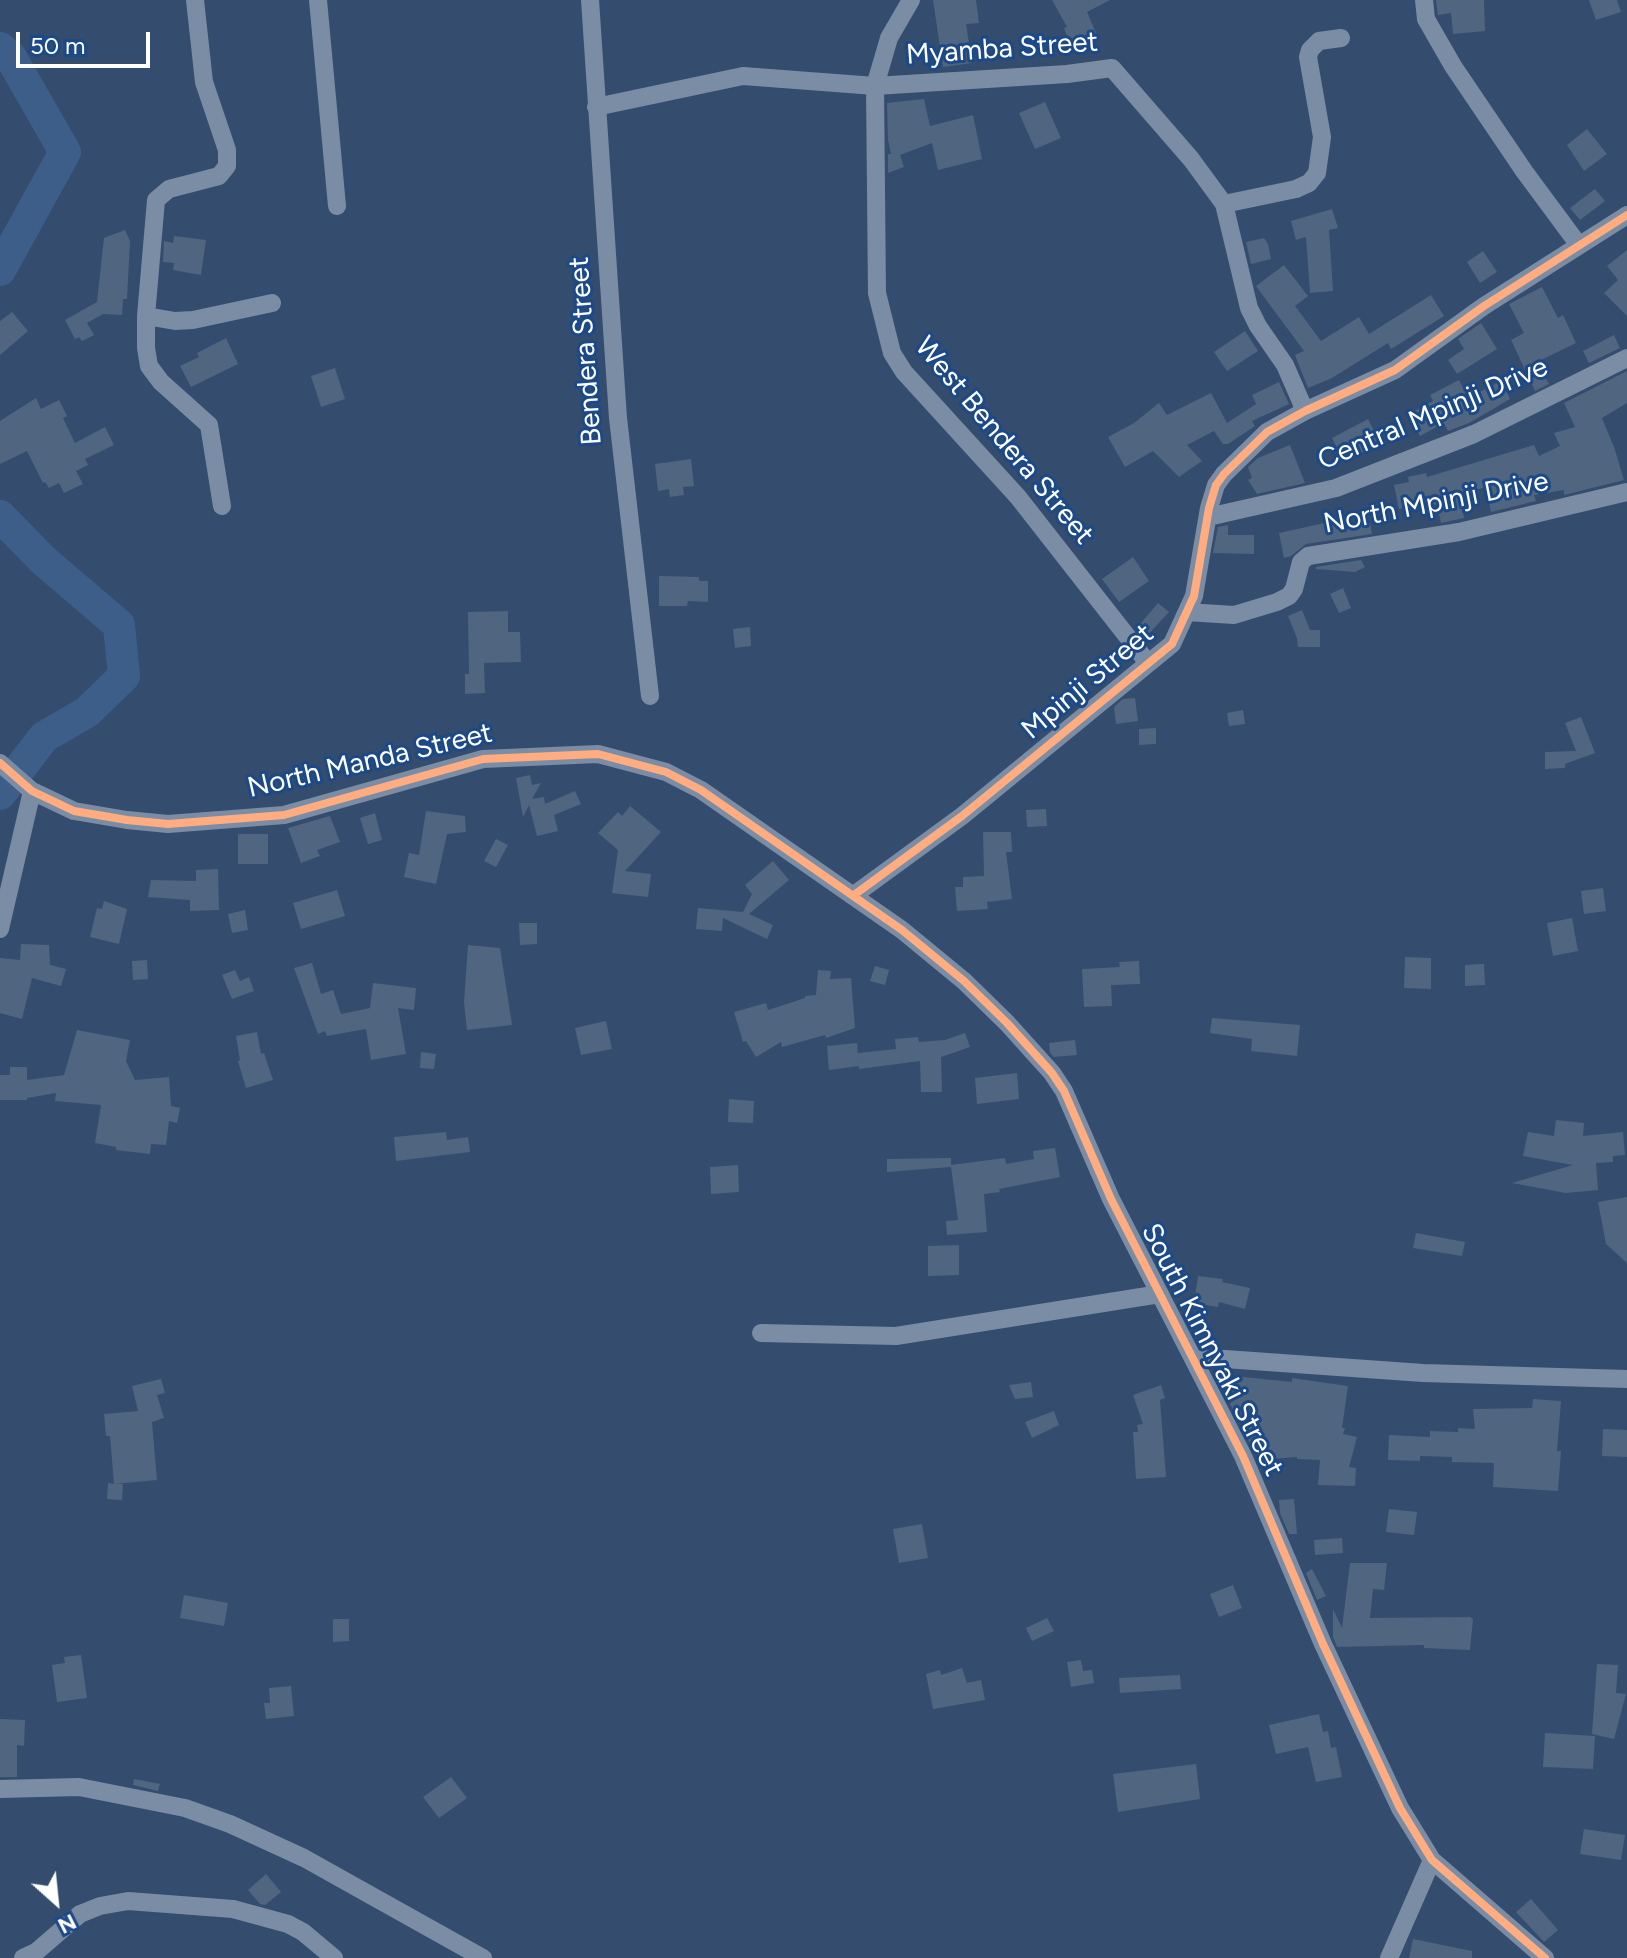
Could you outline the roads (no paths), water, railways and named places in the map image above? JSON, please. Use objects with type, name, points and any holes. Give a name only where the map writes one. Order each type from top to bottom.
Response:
[{"type":"street","points":[[195,0],[204,82],[227,150],[227,166],[219,176],[169,189],[156,200],[146,316],[149,366],[161,382],[209,425],[222,506]]},
{"type":"street","points":[[318,0],[337,206]]},
{"type":"street","name":"Bendera Street","points":[[590,0],[618,418],[650,696]]},
{"type":"street","name":"West Bendera Street","points":[[911,0],[889,38],[875,86],[877,293],[892,353],[904,372],[1018,497],[1148,663]]},
{"type":"street","points":[[1424,0],[1426,19],[1453,66],[1578,244]]},
{"type":"street","points":[[1224,204],[1296,189],[1309,183],[1317,173],[1322,137],[1308,57],[1319,41],[1341,38]]},
{"type":"street","name":"Myamba Street","points":[[596,107],[743,76],[875,86],[1067,74],[1112,68],[1191,159],[1224,204],[1249,308],[1285,365],[1305,411]]},
{"type":"street","name":"Mpinji Street","points":[[854,895],[962,816],[1172,644],[1194,596],[1216,485],[1267,432],[1395,370],[1484,306],[1627,215]]},
{"type":"street","points":[[146,316],[175,321],[193,320],[272,303]]},
{"type":"street","name":"Central Mpinji Drive","points":[[1208,517],[1336,488],[1474,434],[1627,358]]},
{"type":"street","name":"North Mpinji Drive","points":[[1187,612],[1234,615],[1277,602],[1289,596],[1294,589],[1301,562],[1308,556],[1459,532],[1627,492]]},
{"type":"street","name":"North Manda Street","points":[[0,763],[32,791],[74,811],[168,824],[284,815],[483,759],[598,754],[666,772],[701,790],[835,882]]},
{"type":"street","points":[[0,929],[32,791]]},
{"type":"street","name":"South Kimnyaki Street","points":[[835,882],[964,981],[1052,1073],[1073,1109],[1111,1199],[1243,1456],[1323,1644],[1393,1794],[1432,1860],[1537,1955]]},
{"type":"street","points":[[761,1333],[896,1336],[1160,1294]]},
{"type":"street","points":[[1194,1360],[1225,1359],[1423,1373],[1627,1379]]},
{"type":"street","points":[[0,1789],[79,1787],[185,1808],[230,1824],[304,1858],[483,1958]]},
{"type":"street","points":[[1389,1958],[1432,1860]]},
{"type":"street","points":[[23,1958],[36,1952],[80,1914],[100,1906],[128,1901],[233,1909],[288,1924],[303,1932],[334,1958]]},
{"type":"waterway","points":[[0,48],[10,56],[65,152],[0,270]]},
{"type":"waterway","points":[[0,516],[43,560],[119,625],[124,676],[87,712],[44,737],[0,794]]}]
